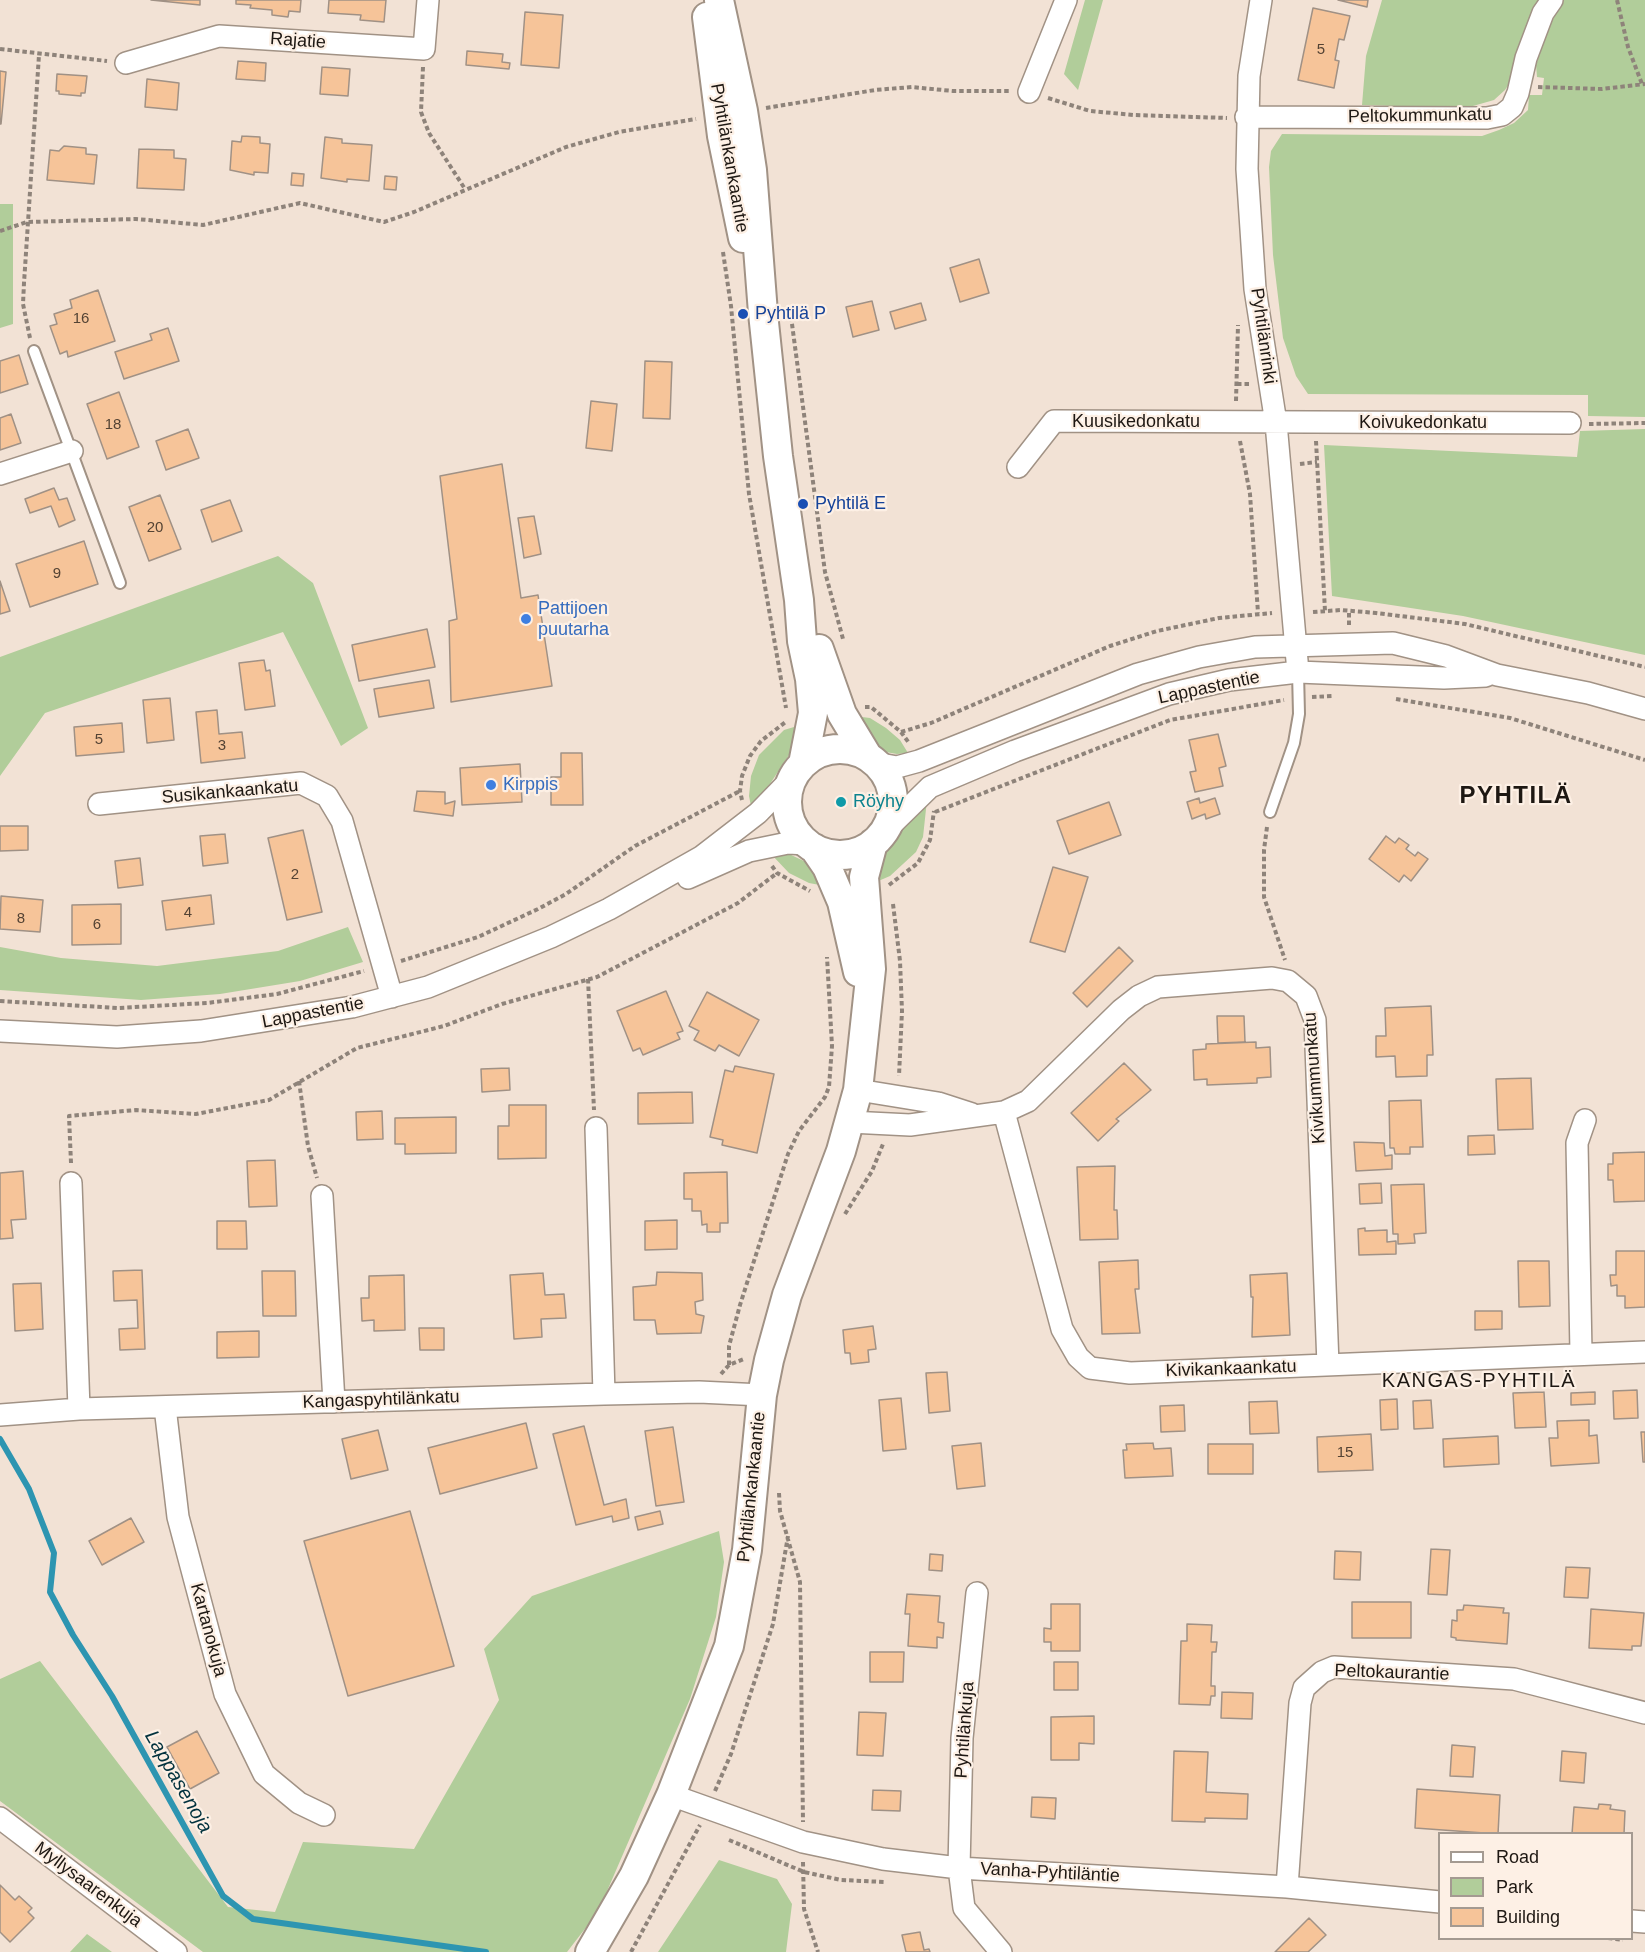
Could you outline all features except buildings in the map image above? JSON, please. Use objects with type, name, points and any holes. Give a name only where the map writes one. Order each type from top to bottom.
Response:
[{"type":"street","points":[[424,49],[428,0]]},
{"type":"street","name":"Pyhtilänkankaantie","points":[[705,0],[722,136],[740,224],[776,310]]},
{"type":"street","name":"Pyhtilänkankaantie","points":[[719,0],[743,111],[776,310],[778,456],[799,600],[826,710],[853,735],[871,760]]},
{"type":"street","points":[[1029,92],[1066,0]]},
{"type":"street","name":"Pyhtilänrinki","points":[[1261,0],[1253,43],[1246,117],[1255,288],[1276,423],[1298,672]]},
{"type":"street","name":"Peltokummunkatu","points":[[1246,117],[1487,118],[1502,115],[1512,107],[1543,13],[1552,0]]},
{"type":"street","name":"Rajatie","points":[[126,63],[219,36],[424,49]]},
{"type":"street","name":"Kuusikedonkatu","points":[[1018,467],[1054,421],[1276,423]]},
{"type":"street","name":"Koivukedonkatu","points":[[1276,423],[1570,423]]},
{"type":"street","points":[[0,474],[72,451]]},
{"type":"street","name":"Lappastentie","points":[[871,760],[897,766],[919,761],[1138,674],[1199,657],[1255,647],[1393,643],[1446,656],[1497,675],[1588,693],[1645,709]]},
{"type":"street","name":"Lappastentie","points":[[878,838],[930,787],[1015,751],[1169,694],[1228,680],[1298,672],[1444,678],[1497,675]]},
{"type":"street","name":"Pyhtilänkankaantie","points":[[799,770],[826,710]]},
{"type":"street","points":[[834,750],[852,751],[871,760],[887,779],[892,793],[891,813],[878,838],[859,851],[844,855],[828,854],[810,846],[796,831],[787,808],[788,791],[799,770],[817,754],[834,750]]},
{"type":"street","name":"Lappastentie","points":[[609,909],[701,857],[747,822],[799,770]]},
{"type":"street","name":"Susikankaankatu","points":[[99,804],[301,783],[327,796],[342,821],[392,997]]},
{"type":"street","name":"Pyhtilänkankaantie","points":[[590,1952],[634,1876],[671,1795],[712,1696],[729,1646],[738,1608],[762,1395],[777,1325],[826,1196],[858,1090],[871,969],[871,891],[864,877],[878,838]]},
{"type":"street","name":"Lappastentie","points":[[0,1031],[117,1037],[201,1031],[276,1021],[392,997],[428,987],[494,962],[609,909],[759,849],[788,843],[810,846]]},
{"type":"street","name":"Pyhtilänkankaantie","points":[[810,846],[827,867],[871,891]]},
{"type":"street","points":[[850,1122],[910,1125],[1004,1112],[1028,1101],[1120,1010],[1139,996],[1158,987],[1272,978],[1288,981]]},
{"type":"street","name":"Kivikummunkatu","points":[[1288,981],[1306,996],[1315,1020],[1328,1365]]},
{"type":"street","points":[[858,1090],[938,1103],[976,1115]]},
{"type":"street","name":"Kivikankaankatu","points":[[1004,1112],[1062,1329],[1078,1357],[1090,1368],[1130,1373],[1645,1352]]},
{"type":"street","points":[[1581,1353],[1577,1143],[1585,1120]]},
{"type":"street","points":[[596,1128],[604,1394]]},
{"type":"street","points":[[71,1183],[79,1409]]},
{"type":"street","points":[[322,1196],[334,1402]]},
{"type":"street","name":"Kangaspyhtilänkatu","points":[[0,1415],[79,1409],[604,1394],[704,1392],[762,1395]]},
{"type":"street","name":"Kartanokuja","points":[[165,1407],[178,1517],[225,1694],[264,1774],[299,1803],[324,1815]]},
{"type":"street","name":"Pyhtilänkuja","points":[[977,1593],[962,1738],[959,1868],[963,1908],[1002,1952]]},
{"type":"street","name":"Peltokaurantie","points":[[1287,1887],[1300,1703],[1304,1688],[1322,1672],[1334,1668],[1514,1679],[1645,1713]]},
{"type":"street","name":"Vanha-Pyhtiläntie","points":[[671,1795],[803,1842],[883,1859],[959,1868],[1287,1887],[1438,1902]]},
{"type":"street","name":"Myllysaarenkuja","points":[[0,1818],[176,1952]]},
{"type":"lane","points":[[34,351],[120,583]]},
{"type":"lane","points":[[1270,812],[1294,742],[1299,714],[1298,672]]},
{"type":"path","points":[[1520,86],[1602,89],[1643,84],[1628,47],[1620,3],[1617,0]]},
{"type":"path","points":[[0,49],[126,63]]},
{"type":"path","points":[[424,49],[421,112],[429,133],[465,189]]},
{"type":"path","points":[[34,351],[23,304],[39,55]]},
{"type":"path","points":[[766,116],[764,108],[875,90],[912,87],[953,91],[1029,92],[1090,111],[1134,116],[1246,117]]},
{"type":"path","points":[[0,231],[27,222],[136,219],[203,225],[300,203],[384,222],[414,212],[566,147],[619,132],[697,119],[699,130]]},
{"type":"path","points":[[722,250],[731,306],[749,494],[826,710]]},
{"type":"path","points":[[776,310],[825,572],[845,648]]},
{"type":"path","points":[[1238,315],[1236,423],[1250,494],[1258,613]]},
{"type":"path","points":[[1315,423],[1325,611]]},
{"type":"path","points":[[1570,423],[1645,423]]},
{"type":"path","points":[[826,710],[871,707]]},
{"type":"path","points":[[747,822],[740,791],[750,756],[761,741],[826,710],[871,707],[901,732],[919,761]]},
{"type":"path","points":[[759,849],[777,873],[816,894],[871,891],[918,862],[930,840],[934,812],[930,787]]},
{"type":"path","points":[[1270,812],[1264,850],[1264,897],[1285,959],[1288,981]]},
{"type":"path","points":[[71,1183],[69,1116],[136,1110],[196,1114],[269,1100],[357,1048],[444,1026],[502,1004],[588,980],[738,903],[777,873]]},
{"type":"path","points":[[892,901],[900,961],[902,1011],[901,1062],[896,1096]]},
{"type":"path","points":[[729,1365],[729,1346],[740,1305],[788,1154],[798,1131],[825,1097],[829,1087],[832,1046],[826,945]]},
{"type":"path","points":[[588,980],[596,1128]]},
{"type":"path","points":[[299,1081],[309,1146],[322,1196]]},
{"type":"path","points":[[842,1222],[872,1171],[889,1125]]},
{"type":"path","points":[[779,1490],[780,1511],[800,1582],[804,1909],[818,1952]]},
{"type":"path","points":[[632,1952],[708,1808],[731,1754],[773,1623],[788,1536]]},
{"type":"green space","points":[[1085,0],[1103,0],[1078,90],[1064,74]]},
{"type":"green space","points":[[1382,0],[1540,0],[1522,36],[1515,75],[1505,90],[1494,100],[1466,108],[1362,105],[1366,56]]},
{"type":"green space","points":[[1563,0],[1645,0],[1645,417],[1588,416],[1588,395],[1308,394],[1296,376],[1283,338],[1273,255],[1269,167],[1271,151],[1282,134],[1482,136],[1514,123],[1528,110],[1529,95],[1542,95],[1544,78],[1537,77],[1536,65],[1547,31]]},
{"type":"green space","points":[[0,204],[13,204],[13,324],[0,328]]},
{"type":"green space","points":[[1645,429],[1645,655],[1463,616],[1332,596],[1324,445],[1577,457],[1580,431]]},
{"type":"green space","points":[[278,556],[313,583],[368,728],[341,746],[283,632],[45,713],[0,776],[0,657]]},
{"type":"green space","points":[[854,716],[870,718],[886,728],[900,740],[908,753],[880,751]]},
{"type":"green space","points":[[804,724],[789,755],[768,787],[751,806],[749,796],[751,776],[759,755],[784,730]]},
{"type":"green space","points":[[927,800],[923,837],[916,852],[890,876],[876,882],[882,856],[891,841],[902,825]]},
{"type":"green space","points":[[787,853],[808,863],[825,886],[809,883],[789,873],[771,854]]},
{"type":"green space","points":[[348,927],[363,962],[300,981],[220,994],[141,1000],[0,990],[0,947],[61,958],[157,966],[278,951]]},
{"type":"green space","points":[[719,1531],[724,1562],[716,1617],[690,1699],[598,1912],[567,1952],[203,1952],[0,1801],[0,1679],[40,1661],[228,1907],[275,1912],[303,1842],[414,1849],[499,1700],[484,1649],[532,1596]]},
{"type":"green space","points":[[719,1860],[777,1879],[792,1904],[786,1952],[658,1952]]},
{"type":"green space","points":[[87,1934],[112,1952],[70,1952]]},
{"type":"waterway","name":"Lappasenoja","points":[[0,1439],[29,1489],[54,1553],[50,1592],[73,1635],[112,1696],[223,1896],[253,1919],[486,1952]]},
{"type":"place","name":"Pyhtilä P","points":[[743,314]]},
{"type":"place","name":"Pyhtilä E","points":[[803,504]]},
{"type":"place","name":"Pattijoen puutarha","points":[[526,619]]},
{"type":"place","name":"Kirppis","points":[[491,785]]},
{"type":"place","name":"Röyhy","points":[[841,802]]},
{"type":"district","name":"PYHTILÄ","points":[[1516,796]]},
{"type":"district","name":"KANGAS-PYHTILÄ","points":[[1479,1381]]}]
